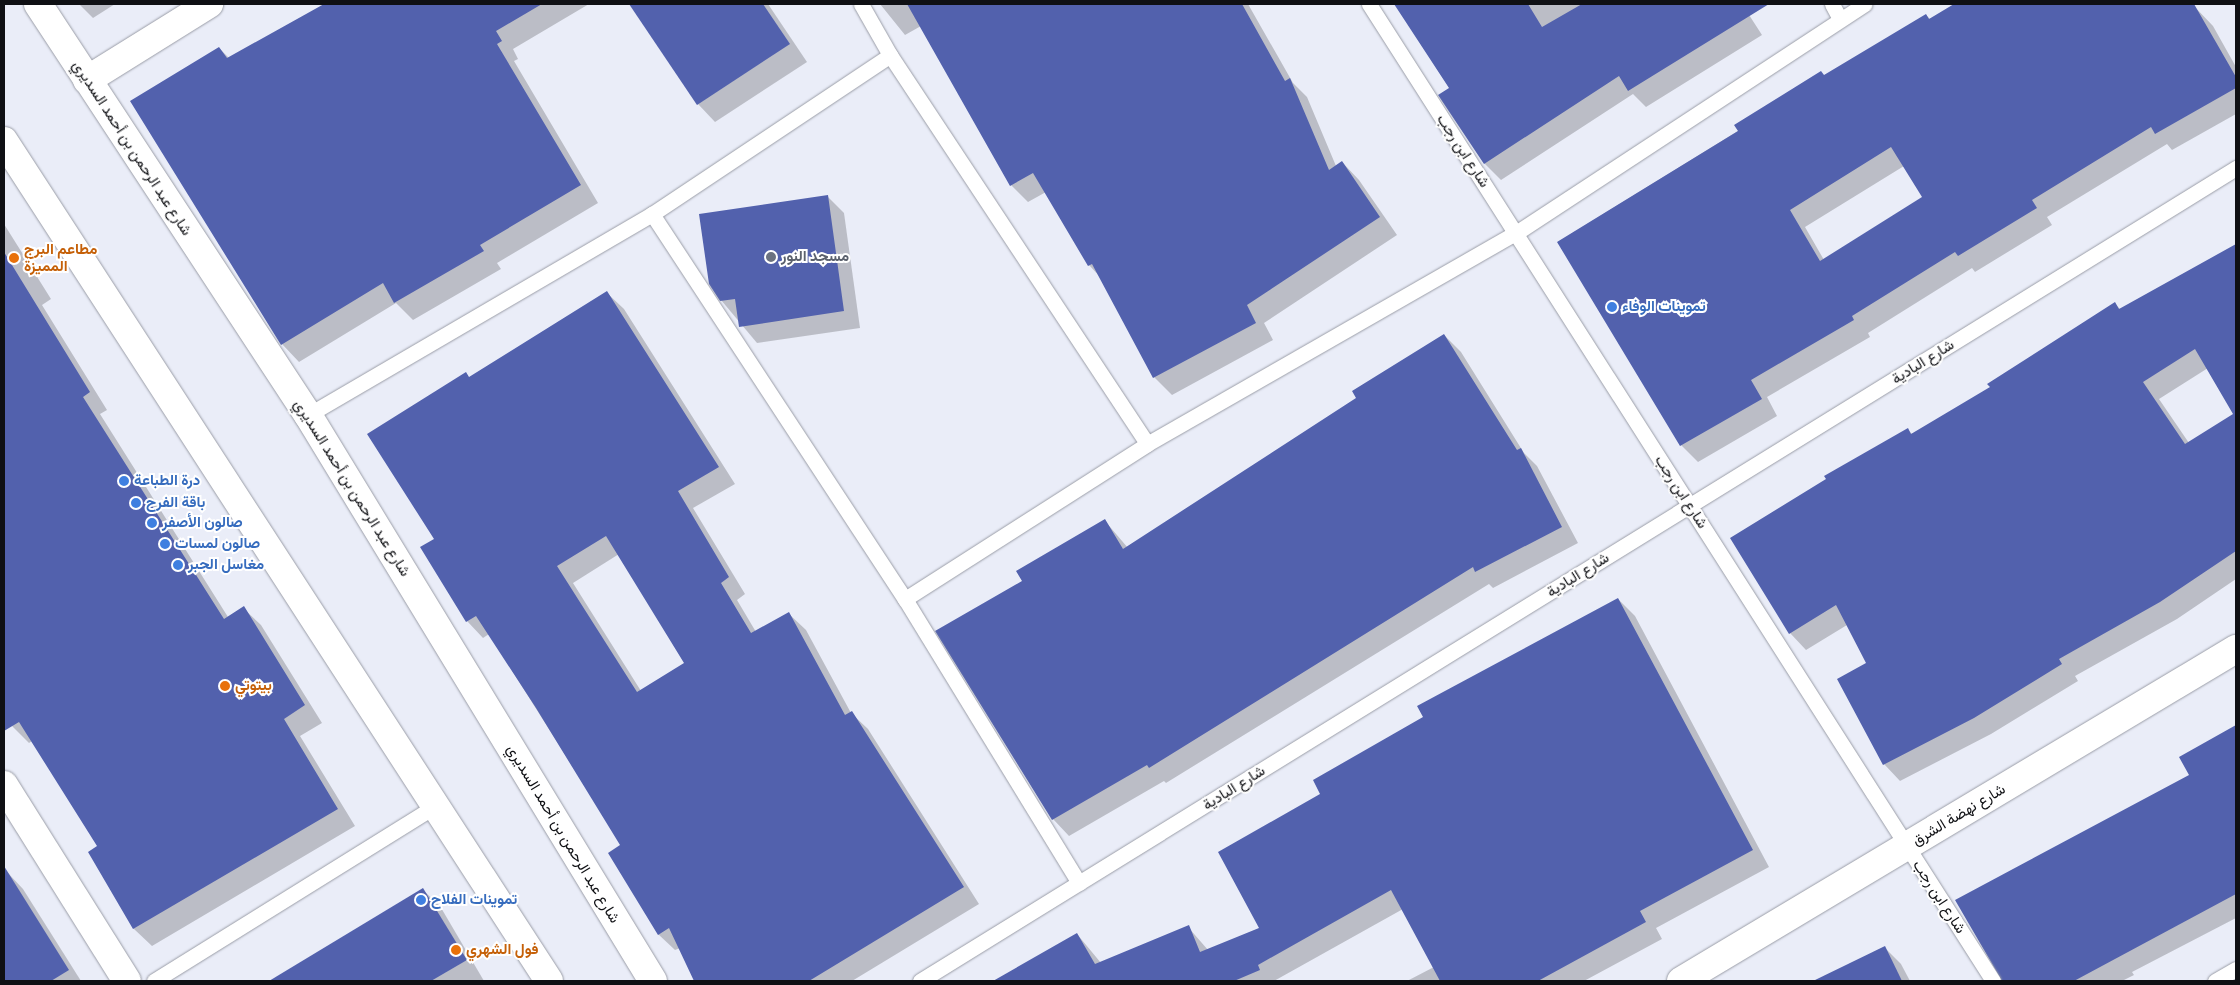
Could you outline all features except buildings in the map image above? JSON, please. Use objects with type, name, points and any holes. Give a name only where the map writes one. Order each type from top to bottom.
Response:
[{"type":"street","name":"شارع عبد الرحمن بن أحمد السديري","points":[[38,4],[308,415],[653,981]]},
{"type":"street","points":[[87,80],[209,4]]},
{"type":"street","points":[[4,141],[549,981]]},
{"type":"street","name":"شارع نهضة الشرق","points":[[1681,981],[2236,649]]},
{"type":"street","points":[[4,785],[127,981]]},
{"type":"lane","points":[[861,4],[890,55],[1147,444]]},
{"type":"lane","name":"شارع ابن رجب","points":[[1369,4],[1993,981]]},
{"type":"lane","points":[[1832,4],[1840,18]]},
{"type":"lane","points":[[905,598],[1147,444],[1516,233],[1840,18],[1866,4]]},
{"type":"lane","points":[[308,415],[652,214],[890,55]]},
{"type":"lane","name":"شارع البادية","points":[[920,981],[2236,168]]},
{"type":"lane","points":[[652,214],[905,598],[1079,883]]},
{"type":"lane","points":[[154,981],[435,806]]},
{"type":"lane","points":[[2215,981],[2236,968]]},
{"type":"place","name":"مسجد النور","points":[[771,257]]},
{"type":"place","name":"مطاعم البرج المميزة","points":[[14,258]]},
{"type":"place","name":"تموينات الوفاء","points":[[1612,307]]},
{"type":"place","name":"درة الطباعة","points":[[124,481]]},
{"type":"place","name":"باقة الفرح","points":[[136,503]]},
{"type":"place","name":"صالون الأصفر","points":[[152,523]]},
{"type":"place","name":"صالون لمسات","points":[[165,544]]},
{"type":"place","name":"مغاسل الجبر","points":[[178,565]]},
{"type":"place","name":"بيتوتي","points":[[225,686]]},
{"type":"place","name":"تموينات الفلاح","points":[[421,900]]},
{"type":"place","name":"فول الشهري","points":[[456,950]]}]
